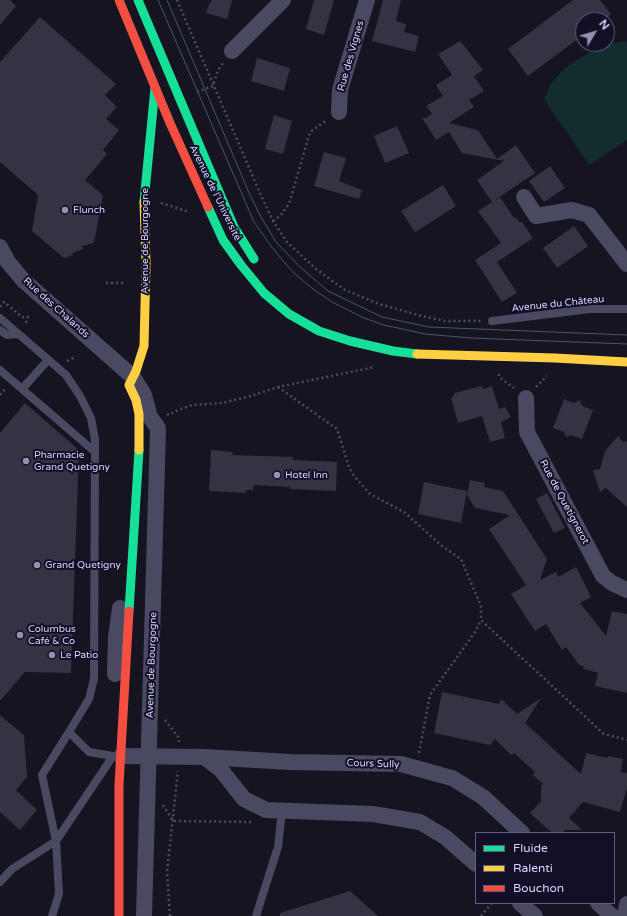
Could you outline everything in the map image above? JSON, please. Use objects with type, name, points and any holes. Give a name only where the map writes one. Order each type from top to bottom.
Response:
[{"type":"main road","name":"Avenue de l'Université","points":[[119,0],[155,88],[223,240],[241,266],[264,293],[289,314],[319,331],[350,341],[393,351],[418,354],[627,362]]},
{"type":"main road","name":"Avenue de l'Université","points":[[138,0],[234,227],[259,268]]},
{"type":"main road","name":"Avenue de Bourgogne","points":[[138,431],[139,414],[131,381],[144,346],[146,264],[144,200],[155,88]]},
{"type":"main road","points":[[320,321],[350,341]]},
{"type":"main road","name":"Avenue de Bourgogne","points":[[117,756],[119,785],[119,916]]},
{"type":"street","points":[[232,51],[282,0]]},
{"type":"street","name":"Rue des Vignes","points":[[339,112],[340,90],[367,0]]},
{"type":"street","points":[[524,197],[536,216],[572,210],[589,215],[627,264]]},
{"type":"street","name":"Rue des Chalands","points":[[0,247],[8,262],[23,280],[118,364]]},
{"type":"street","name":"Avenue de Bourgogne","points":[[118,364],[144,395],[158,415],[144,703],[144,916]]},
{"type":"street","name":"Rue de Quetignerot","points":[[526,398],[527,432],[603,576],[612,583],[627,590]]},
{"type":"street","name":"Avenue de Bourgogne","points":[[111,916],[111,818],[117,756],[116,637],[125,570],[129,446],[138,431]]},
{"type":"street","name":"Cours Sully","points":[[117,756],[204,757],[290,762],[401,764],[452,778],[483,797],[521,832]]},
{"type":"street","name":"Avenue de Bourgogne","points":[[134,916],[145,756]]},
{"type":"street","points":[[204,757],[221,770],[244,799],[281,817],[373,814],[420,822],[445,837],[475,863]]},
{"type":"street","points":[[599,904],[612,916]]},
{"type":"street","points":[[625,916],[627,904]]},
{"type":"lane","name":"Avenue du Château","points":[[492,321],[590,309],[627,309]]},
{"type":"lane","points":[[0,318],[66,375],[80,396],[91,418],[95,440],[94,679],[89,699],[42,775],[56,841],[59,894],[52,916]]},
{"type":"lane","points":[[0,330],[7,335],[18,334]]},
{"type":"lane","points":[[22,389],[48,360]]},
{"type":"lane","points":[[0,370],[95,452]]},
{"type":"lane","points":[[0,882],[12,869],[56,841],[117,756],[89,752],[70,732]]},
{"type":"lane","points":[[256,916],[278,847],[281,817]]},
{"type":"path","points":[[177,0],[213,86],[273,221],[287,242],[316,269],[345,290],[379,304],[445,321],[492,321]]},
{"type":"path","points":[[213,86],[218,70],[232,51]]},
{"type":"path","points":[[273,221],[281,215],[291,201],[310,132],[339,112]]},
{"type":"path","points":[[156,201],[196,214]]},
{"type":"path","points":[[106,283],[123,283]]},
{"type":"path","points":[[0,306],[4,302],[22,318],[28,317],[26,322],[31,328]]},
{"type":"path","points":[[499,356],[499,377],[526,398],[550,372],[551,358]]},
{"type":"path","points":[[158,415],[169,415],[192,405],[222,403],[251,396],[278,387],[381,366]]},
{"type":"path","points":[[278,387],[337,429],[349,467],[354,476],[370,494],[404,512],[442,546],[461,559],[481,606],[481,620],[430,694],[416,768]]},
{"type":"path","points":[[481,620],[604,734],[627,740]]},
{"type":"path","points":[[170,916],[168,872],[180,757]]},
{"type":"path","points":[[173,821],[281,817]]},
{"type":"path","points":[[481,916],[491,904]]},
{"type":"green space","points":[[626,41],[627,43],[627,140],[589,165],[544,99],[551,83],[565,68],[592,52],[615,52],[615,42]]},
{"type":"building","points":[[0,0],[10,0],[16,6],[0,25]]},
{"type":"building","points":[[212,0],[232,0],[227,19],[206,13]]},
{"type":"building","points":[[314,0],[334,0],[324,35],[306,29]]},
{"type":"building","points":[[383,0],[401,0],[396,21],[406,24],[404,32],[419,36],[415,52],[372,41]]},
{"type":"building","points":[[573,0],[600,0],[609,12],[575,12],[575,41],[528,76],[508,49]]},
{"type":"building","points":[[40,17],[116,84],[105,95],[117,107],[106,119],[119,130],[103,150],[107,154],[85,180],[103,195],[94,243],[82,246],[83,249],[64,258],[32,231],[38,195],[0,162],[0,62]]},
{"type":"building","points":[[460,41],[483,70],[474,76],[484,91],[469,100],[474,107],[449,123],[478,130],[497,159],[516,145],[535,173],[492,202],[477,180],[504,161],[462,153],[449,132],[436,140],[422,118],[432,114],[426,106],[443,96],[436,85],[452,75],[438,54]]},
{"type":"building","points":[[257,58],[290,68],[284,91],[251,81]]},
{"type":"building","points":[[274,115],[292,121],[283,154],[265,149]]},
{"type":"building","points":[[397,126],[409,153],[385,163],[374,136]]},
{"type":"building","points":[[324,152],[346,158],[339,181],[362,190],[359,199],[314,186]]},
{"type":"building","points":[[550,166],[565,188],[544,202],[529,181]]},
{"type":"building","points":[[443,185],[456,206],[415,232],[401,211]]},
{"type":"building","points":[[500,197],[514,218],[515,217],[520,223],[522,222],[533,238],[497,262],[517,293],[502,302],[475,260],[501,243],[478,211]]},
{"type":"building","points":[[574,226],[588,246],[557,268],[543,248]]},
{"type":"building","points":[[482,386],[483,389],[492,386],[499,409],[505,407],[511,417],[501,422],[505,438],[490,442],[482,416],[458,423],[451,398],[454,396],[454,393]]},
{"type":"building","points":[[564,399],[574,403],[580,400],[582,406],[593,410],[582,439],[571,435],[566,437],[564,432],[553,428]]},
{"type":"building","name":"Grand Quetigny","points":[[25,403],[79,450],[71,673],[25,672],[0,701],[0,433]]},
{"type":"building","points":[[618,436],[623,442],[627,441],[627,507],[606,488],[600,492],[593,470],[600,469],[605,451]]},
{"type":"building","points":[[211,450],[233,452],[232,455],[293,457],[293,460],[337,462],[336,491],[290,489],[290,487],[254,485],[253,490],[246,490],[246,493],[209,491]]},
{"type":"building","points":[[470,480],[485,483],[484,487],[503,491],[547,559],[540,580],[556,572],[558,577],[576,567],[591,597],[580,603],[606,636],[612,611],[627,614],[627,693],[595,686],[598,673],[583,669],[584,666],[579,665],[566,647],[562,650],[546,624],[535,631],[511,594],[526,585],[489,529],[510,515],[475,508],[467,495]]},
{"type":"building","points":[[424,482],[467,491],[461,523],[418,514]]},
{"type":"building","points":[[547,493],[565,528],[554,533],[536,499]]},
{"type":"building","points":[[442,692],[499,704],[501,699],[517,714],[541,698],[525,723],[581,774],[586,753],[607,758],[608,756],[623,759],[621,772],[627,773],[627,788],[620,812],[583,802],[569,818],[582,830],[551,832],[530,813],[541,801],[541,786],[543,784],[533,775],[535,772],[514,753],[511,755],[495,739],[490,745],[434,733]]},
{"type":"building","points":[[0,715],[24,735],[27,777],[16,790],[37,810],[20,830],[0,812]]},
{"type":"building","points":[[350,891],[378,916],[280,916],[280,913]]},
{"type":"tram line","points":[[158,0],[254,222],[284,262],[296,275],[313,289],[332,302],[364,318],[384,325],[425,334],[471,338],[627,344]]},
{"type":"tram line","points":[[167,0],[250,195],[261,217],[276,242],[300,267],[328,291],[382,317],[429,327],[627,335]]},
{"type":"traffic: fast","points":[[138,0],[234,227],[254,259]]},
{"type":"traffic: fast","points":[[144,202],[155,88]]},
{"type":"traffic: fast","points":[[208,207],[223,240],[241,265],[264,293],[289,314],[319,331],[350,341],[393,351],[417,354]]},
{"type":"traffic: fast","points":[[129,611],[139,450]]},
{"type":"traffic: slow","points":[[139,450],[139,414],[136,400],[129,385],[136,371],[144,346],[146,264],[144,202]]},
{"type":"traffic: slow","points":[[417,354],[555,358],[627,362]]},
{"type":"traffic: jam","points":[[119,0],[170,123],[208,207]]},
{"type":"traffic: jam","points":[[119,916],[119,785],[129,611]]},
{"type":"place","name":"Flunch","points":[[65,210]]},
{"type":"place","name":"Pharmacie Grand Quetigny","points":[[26,461]]},
{"type":"place","name":"Hotel Inn","points":[[277,475]]},
{"type":"place","name":"Grand Quetigny","points":[[37,565]]},
{"type":"place","name":"Columbus Café & Co","points":[[20,635]]},
{"type":"place","name":"Le Patio","points":[[52,655]]}]
